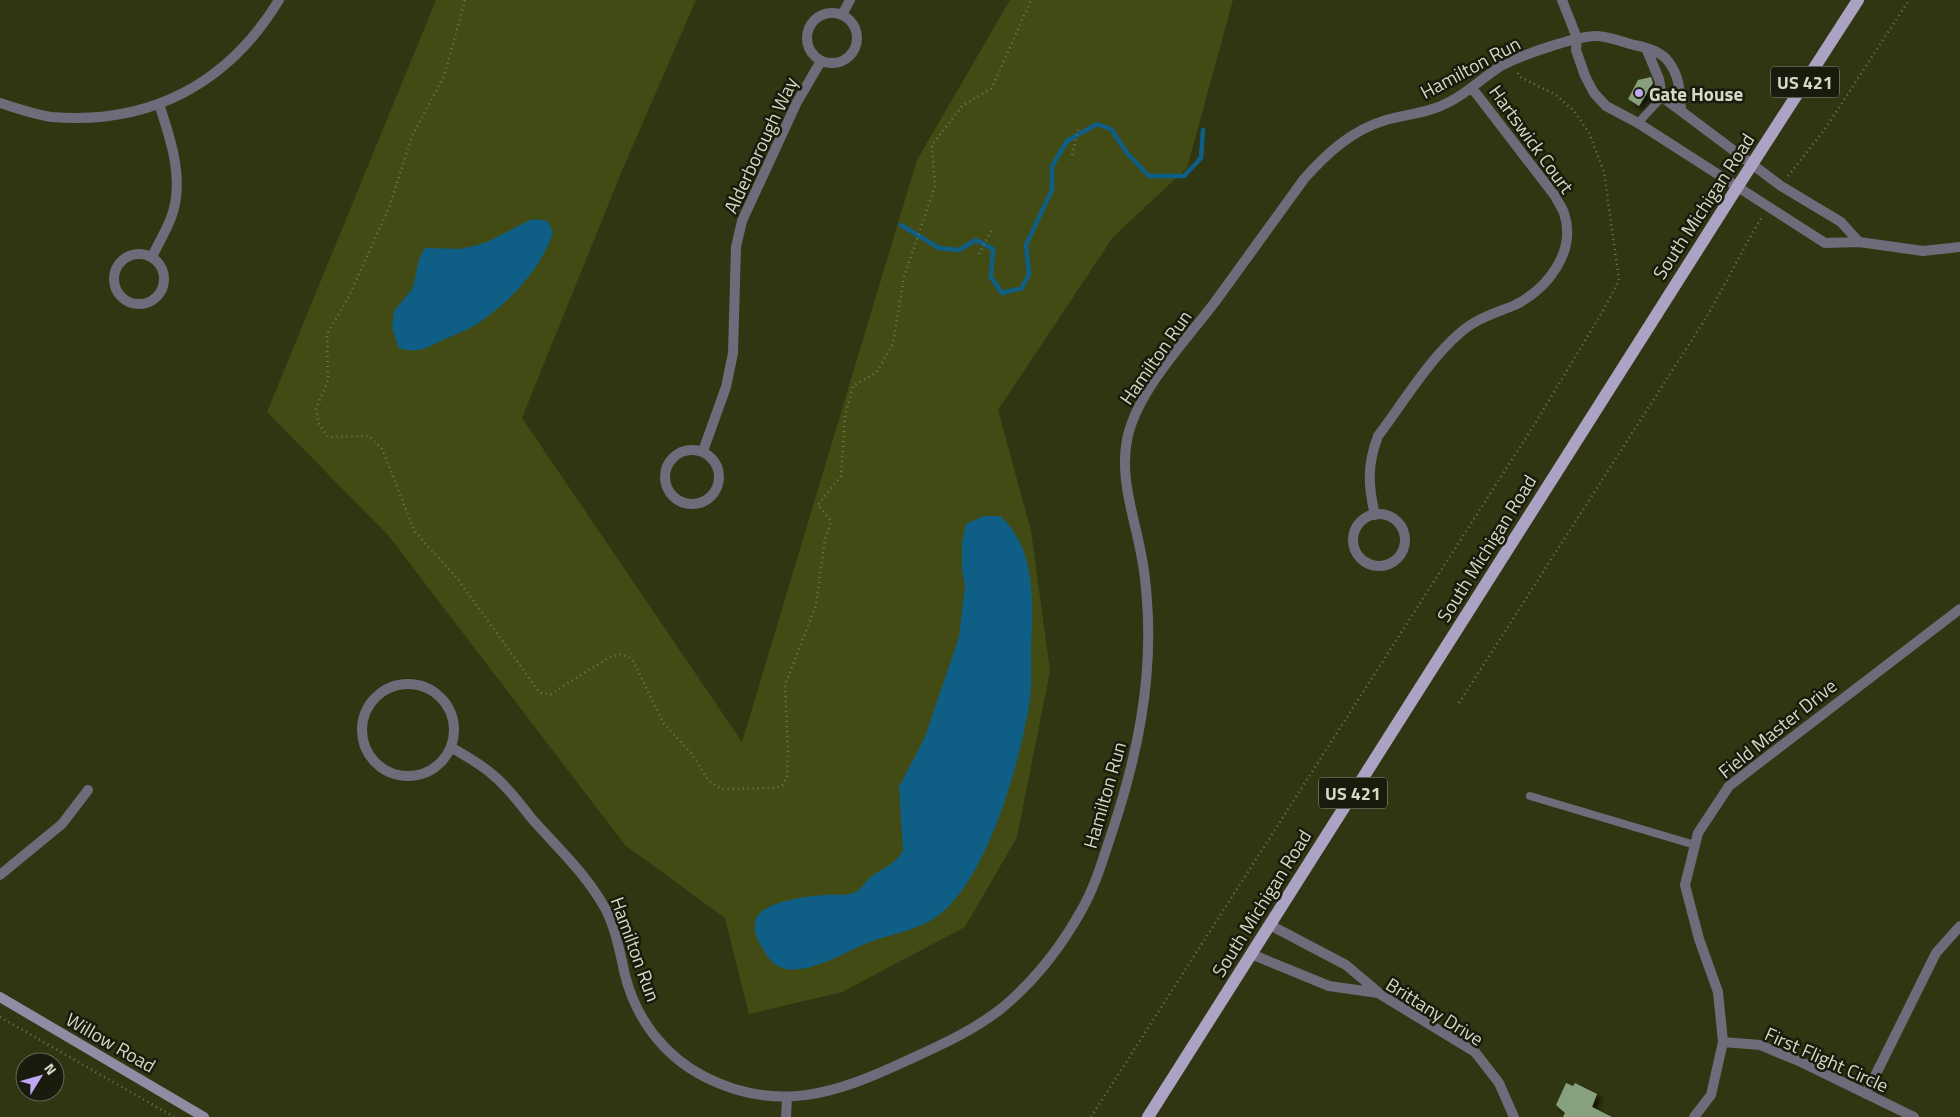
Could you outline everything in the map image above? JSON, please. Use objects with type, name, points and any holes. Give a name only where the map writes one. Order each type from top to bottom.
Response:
[{"type":"main road","name":"South Michigan Road","points":[[1148,1117],[1858,0]]},
{"type":"street","points":[[0,103],[50,117],[111,114],[159,104],[179,96],[220,70],[246,46],[279,0]]},
{"type":"street","points":[[842,16],[850,0]]},
{"type":"street","points":[[1562,0],[1577,38],[1576,50],[1580,62],[1594,94],[1606,106],[1638,123],[1738,186],[1768,208],[1825,242],[1859,242],[1922,251],[1960,247]]},
{"type":"street","points":[[825,14],[842,16],[849,20],[857,33],[855,49],[844,60],[837,63],[821,61],[809,49],[808,32],[812,24],[825,14]]},
{"type":"street","name":"Hamilton Run","points":[[451,747],[494,775],[592,886],[607,912],[617,938],[631,997],[653,1035],[666,1051],[716,1081],[743,1092],[787,1097],[809,1097],[852,1085],[902,1064],[972,1029],[1002,1008],[1026,985],[1061,942],[1083,908],[1100,868],[1128,784],[1144,713],[1148,656],[1147,606],[1142,560],[1125,482],[1125,458],[1133,420],[1157,379],[1304,179],[1319,162],[1348,137],[1385,120],[1431,111],[1472,88],[1501,66],[1577,38],[1596,36],[1611,38],[1646,48],[1667,59],[1678,76],[1681,111]]},
{"type":"street","points":[[1646,48],[1659,79],[1662,97],[1781,186],[1841,222],[1859,242]]},
{"type":"street","name":"Alderborough Way","points":[[703,452],[726,387],[733,353],[736,247],[742,222],[797,102],[821,61]]},
{"type":"street","name":"Hartswick Court","points":[[1375,515],[1368,488],[1372,453],[1378,436],[1446,346],[1478,320],[1531,295],[1556,272],[1564,250],[1566,232],[1564,213],[1472,88]]},
{"type":"street","points":[[152,257],[171,217],[176,192],[176,162],[159,104]]},
{"type":"street","points":[[136,254],[152,257],[163,270],[163,287],[153,301],[144,304],[127,302],[116,290],[114,282],[117,267],[122,260],[136,254]]},
{"type":"street","points":[[694,449],[703,452],[716,463],[719,480],[717,488],[713,495],[698,504],[680,502],[667,489],[665,470],[675,454],[694,449]]},
{"type":"street","points":[[1375,515],[1383,515],[1398,523],[1405,538],[1401,554],[1388,565],[1371,565],[1363,561],[1354,547],[1355,530],[1366,518],[1375,515]]},
{"type":"street","name":"Field Master Drive","points":[[1694,1117],[1711,1095],[1723,1042],[1718,992],[1699,939],[1685,885],[1698,833],[1729,786],[1960,609]]},
{"type":"street","points":[[401,684],[417,685],[432,691],[444,702],[451,716],[454,731],[451,747],[444,760],[426,772],[405,777],[390,773],[378,766],[368,754],[363,741],[362,726],[365,712],[374,699],[386,689],[401,684]]},
{"type":"street","points":[[0,876],[62,824],[88,790]]},
{"type":"street","points":[[1270,925],[1346,965],[1378,993]]},
{"type":"street","points":[[1866,1094],[1936,954],[1960,926]]},
{"type":"street","name":"Brittany Drive","points":[[1251,954],[1329,986],[1378,993],[1475,1052],[1499,1083],[1514,1117]]},
{"type":"street","name":"Willow Road","points":[[0,997],[204,1117]]},
{"type":"street","name":"First Flight Circle","points":[[1723,1042],[1760,1046],[1914,1117]]},
{"type":"street","points":[[786,1117],[787,1097]]},
{"type":"lane","points":[[1638,123],[1662,97],[1680,90]]},
{"type":"lane","points":[[1530,796],[1695,845]]},
{"type":"path","points":[[465,0],[444,76],[412,136],[388,208],[347,300],[327,334],[328,380],[316,409],[319,424],[328,437],[369,436],[382,449],[415,532],[457,578],[540,693],[552,694],[608,658],[621,654],[632,659],[664,724],[692,754],[708,780],[721,789],[775,788],[782,785],[787,777],[785,685],[816,605],[826,540],[831,521],[818,505],[841,476],[845,416],[853,386],[876,373],[893,344],[904,276],[935,186],[932,145],[962,106],[992,88],[1031,0]]},
{"type":"path","points":[[1781,186],[1825,129],[1909,0]]},
{"type":"path","points":[[1091,1117],[1536,422],[1604,309],[1618,280],[1604,172],[1589,133],[1574,111],[1556,96],[1520,77],[1514,61]]},
{"type":"path","points":[[1072,155],[1078,130]]},
{"type":"path","points":[[1459,703],[1704,321],[1727,282],[1736,259],[1768,208]]},
{"type":"path","points":[[979,254],[991,231]]},
{"type":"path","points":[[0,1017],[174,1117]]},
{"type":"green space","points":[[436,0],[696,0],[621,173],[522,418],[742,742],[917,160],[1010,0],[1233,0],[1187,168],[1113,237],[998,410],[1031,531],[1050,671],[1017,837],[965,927],[842,992],[749,1014],[725,918],[625,845],[388,535],[267,412]]},
{"type":"water","points":[[532,219],[548,221],[553,233],[541,259],[532,272],[501,306],[477,324],[423,349],[411,351],[398,347],[392,327],[394,311],[413,288],[419,259],[425,248],[459,249],[474,246],[487,242]]},
{"type":"water","points":[[984,516],[1000,516],[1012,529],[1021,544],[1027,560],[1030,578],[1032,614],[1031,693],[1025,724],[1009,787],[998,821],[984,853],[968,882],[950,905],[930,921],[909,930],[869,942],[833,959],[808,968],[782,968],[774,964],[768,957],[756,934],[755,924],[760,913],[767,908],[786,901],[853,893],[859,890],[871,877],[892,863],[903,851],[899,787],[925,737],[959,637],[965,585],[962,570],[962,542],[966,524]]},
{"type":"building","name":"Gate House","points":[[1651,77],[1653,83],[1639,106],[1628,99],[1638,80]]},
{"type":"building","points":[[1566,1083],[1573,1086],[1575,1083],[1597,1094],[1592,1107],[1612,1117],[1563,1117],[1565,1113],[1556,1105]]},
{"type":"waterway","points":[[901,225],[939,248],[959,250],[976,240],[993,249],[991,277],[1002,293],[1022,288],[1029,274],[1026,245],[1052,190],[1052,166],[1067,141],[1097,124],[1111,129],[1127,153],[1149,176],[1184,176],[1201,158],[1203,130]]},
{"type":"place","name":"Gate House","points":[[1639,93]]}]
